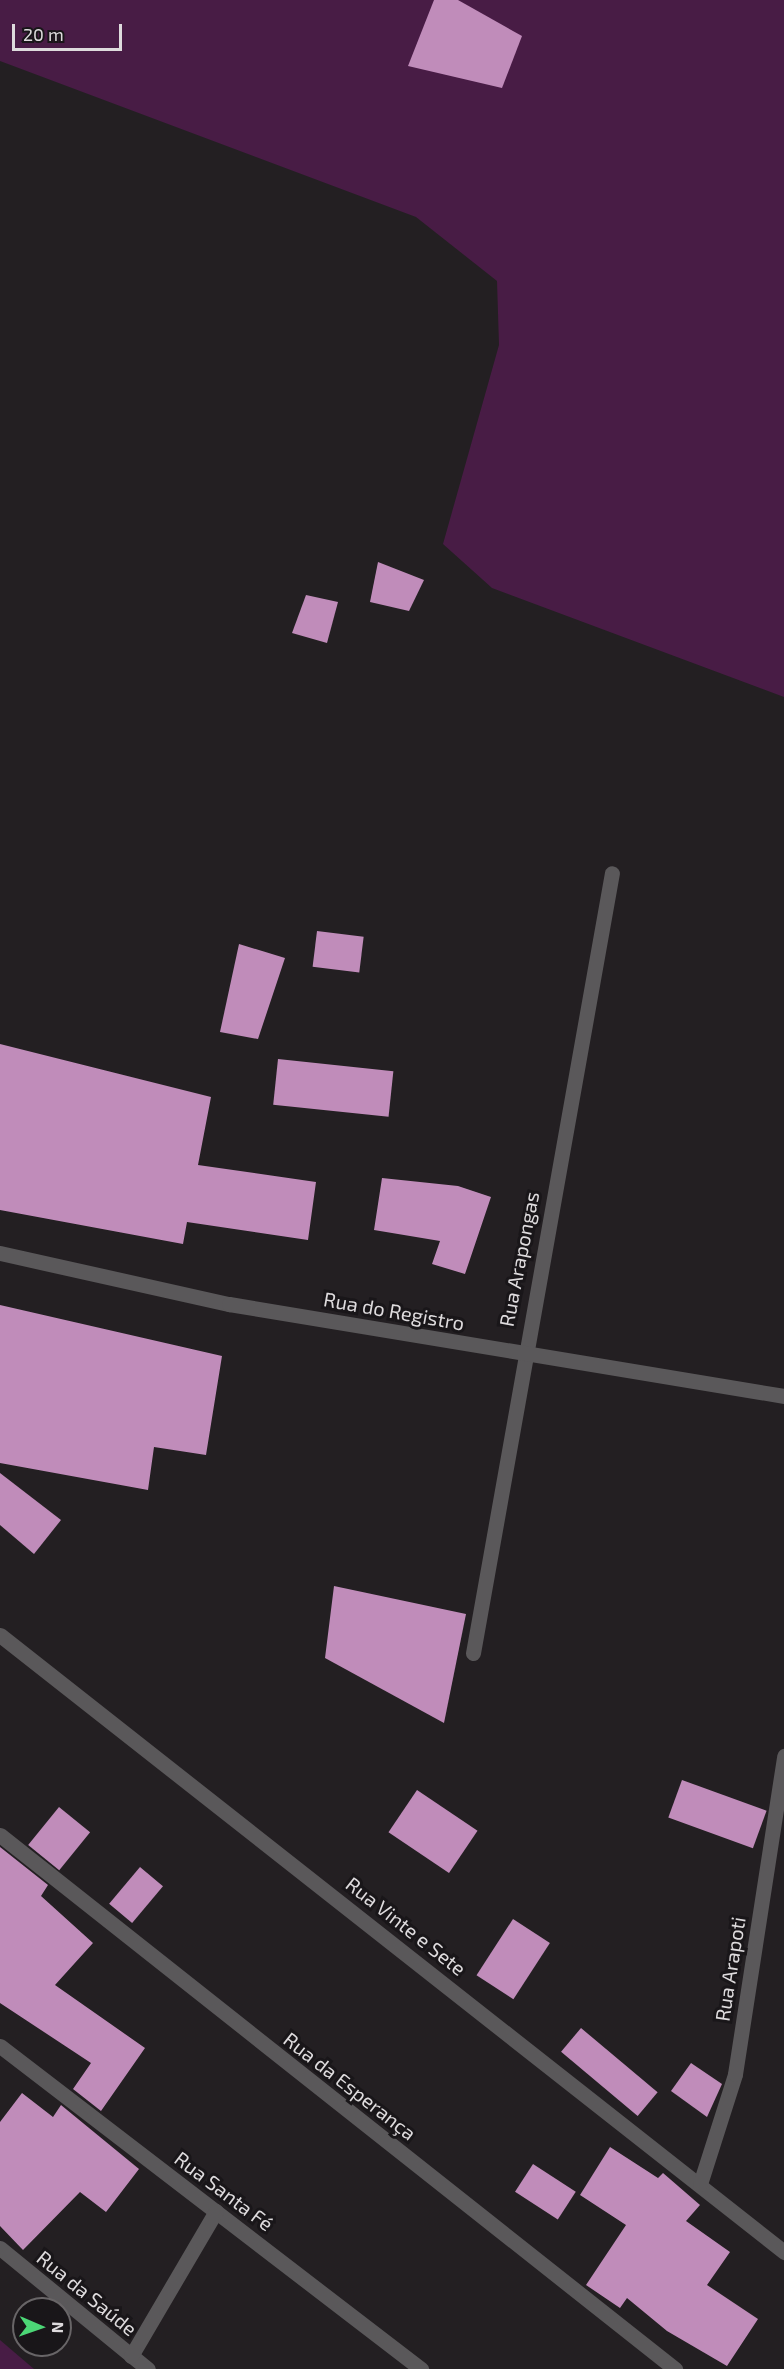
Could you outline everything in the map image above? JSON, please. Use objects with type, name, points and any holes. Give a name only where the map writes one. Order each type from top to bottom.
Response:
[{"type":"street","name":"Rua Arapongas","points":[[473,1653],[522,1355],[612,873]]},
{"type":"street","name":"Rua do Registro","points":[[0,1253],[229,1304],[522,1355],[784,1396]]},
{"type":"street","name":"Rua Vinte e Sete","points":[[0,1635],[784,2252]]},
{"type":"street","name":"Rua Arapoti","points":[[700,2184],[735,2074],[784,1756]]},
{"type":"street","name":"Rua da Esperança","points":[[0,1835],[675,2369]]},
{"type":"street","name":"Rua Santa Fé","points":[[0,2046],[421,2369]]},
{"type":"street","points":[[131,2356],[216,2211]]},
{"type":"street","name":"Rua da Saúde","points":[[0,2248],[148,2369]]},
{"type":"shaded area","points":[[0,0],[784,0],[784,697],[492,588],[443,544],[499,345],[497,281],[416,217],[0,61]]},
{"type":"shaded area","points":[[0,2340],[12,2350],[12,2357],[20,2357],[34,2369],[0,2369]]},
{"type":"building","points":[[434,0],[458,0],[522,36],[502,88],[408,66]]},
{"type":"building","points":[[378,562],[424,580],[409,611],[370,602]]},
{"type":"building","points":[[306,595],[338,602],[327,643],[292,633]]},
{"type":"building","points":[[317,931],[364,937],[359,972],[313,967]]},
{"type":"building","points":[[239,944],[285,958],[258,1039],[220,1032]]},
{"type":"building","points":[[0,1044],[211,1097],[198,1165],[316,1182],[308,1240],[187,1222],[183,1244],[0,1210]]},
{"type":"building","points":[[278,1059],[393,1071],[389,1117],[273,1105]]},
{"type":"building","points":[[382,1178],[458,1186],[491,1197],[465,1274],[432,1264],[440,1241],[374,1230]]},
{"type":"building","points":[[0,1305],[222,1356],[206,1455],[154,1447],[148,1490],[0,1463]]},
{"type":"building","points":[[0,1473],[61,1520],[34,1554],[0,1525]]},
{"type":"building","points":[[334,1586],[466,1614],[444,1723],[325,1658]]},
{"type":"building","points":[[682,1780],[767,1811],[753,1848],[668,1818]]},
{"type":"building","points":[[417,1790],[478,1831],[449,1873],[388,1832]]},
{"type":"building","points":[[59,1807],[90,1832],[59,1870],[28,1845]]},
{"type":"building","points":[[0,1847],[48,1885],[41,1896],[93,1943],[55,1985],[145,2048],[101,2111],[73,2089],[91,2063],[0,2003]]},
{"type":"building","points":[[140,1867],[163,1886],[132,1923],[109,1904]]},
{"type":"building","points":[[513,1919],[550,1943],[513,1999],[477,1975]]},
{"type":"building","points":[[581,2028],[658,2092],[638,2116],[561,2052]]},
{"type":"building","points":[[691,2063],[722,2084],[707,2117],[671,2091]]},
{"type":"building","points":[[22,2093],[53,2117],[61,2105],[139,2169],[106,2212],[80,2192],[23,2250],[0,2226],[0,2122]]},
{"type":"building","points":[[610,2147],[658,2178],[663,2173],[700,2205],[686,2221],[730,2252],[707,2285],[758,2319],[727,2366],[667,2331],[627,2298],[620,2308],[586,2285],[626,2225],[580,2195]]},
{"type":"building","points":[[533,2164],[576,2192],[558,2219],[515,2192]]}]
